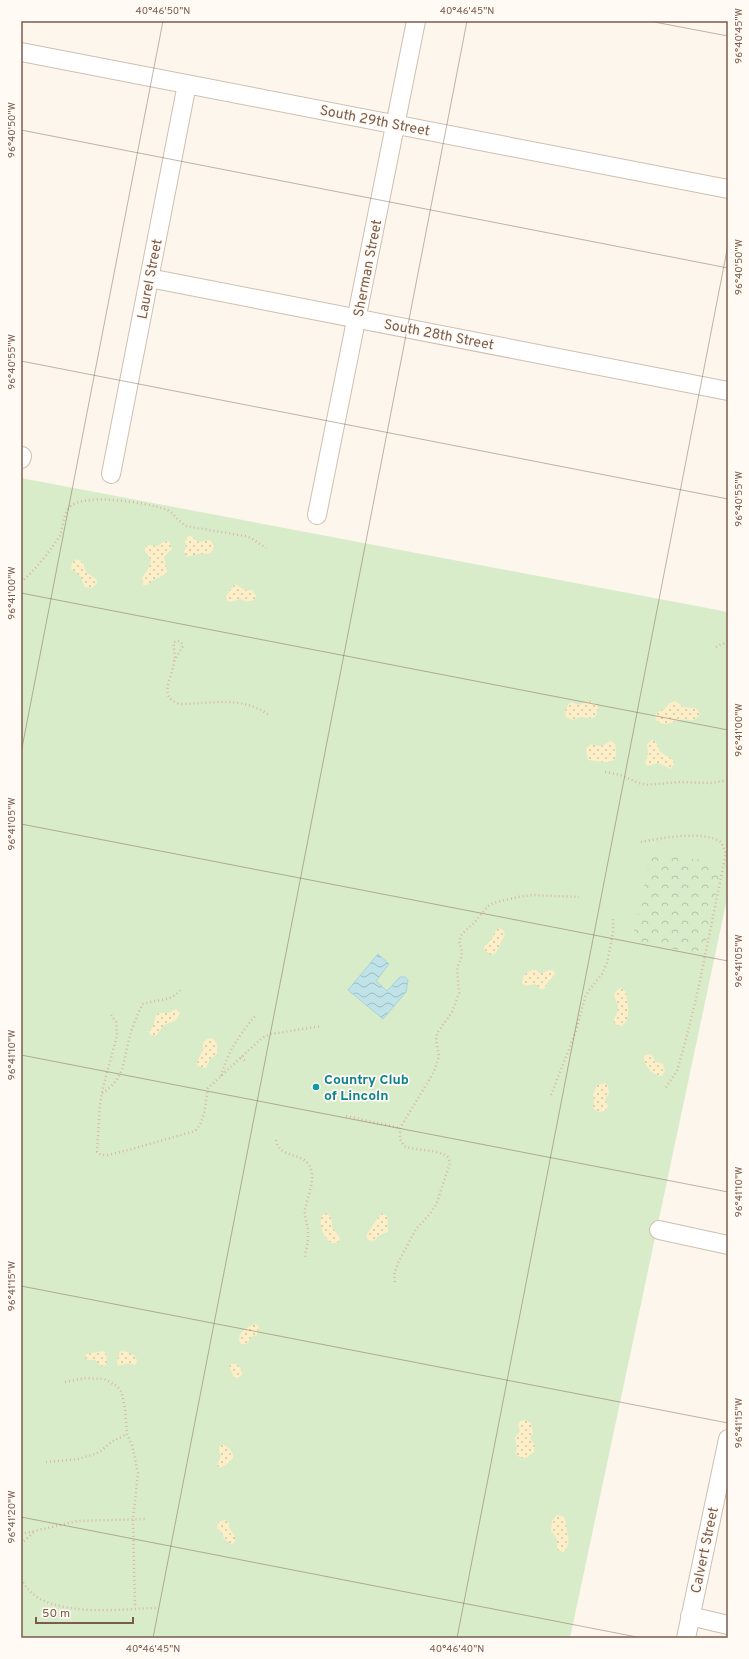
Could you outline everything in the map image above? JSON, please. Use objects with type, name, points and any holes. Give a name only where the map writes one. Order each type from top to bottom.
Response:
[{"type":"street","name":"Sherman Street","points":[[317,515],[358,318],[416,21]]},
{"type":"street","name":"South 29th Street","points":[[21,52],[728,189]]},
{"type":"street","name":"Laurel Street","points":[[111,474],[188,84]]},
{"type":"street","name":"South 28th Street","points":[[149,278],[728,391]]},
{"type":"street","points":[[659,1230],[728,1244]]},
{"type":"street","name":"Calvert Street","points":[[686,1638],[728,1439]]},
{"type":"street","points":[[690,1616],[728,1624]]},
{"type":"path","points":[[21,582],[31,573],[54,544],[59,536],[68,508],[82,501],[96,499],[113,500],[167,509],[181,524],[186,526],[245,536],[251,538],[266,548]]},
{"type":"path","points":[[174,660],[183,646],[181,642],[178,641],[174,642],[174,660],[167,692],[173,702],[180,704],[240,702],[258,707],[269,715]]},
{"type":"path","points":[[716,647],[728,643]]},
{"type":"path","points":[[605,772],[620,774],[646,785],[679,782],[712,783],[728,780]]},
{"type":"path","points":[[642,842],[674,837],[716,838],[721,842],[726,853],[697,995],[685,1043],[677,1071],[664,1090]]},
{"type":"path","points":[[395,1282],[395,1269],[416,1229],[436,1205],[450,1163],[449,1158],[445,1155],[404,1146],[399,1134],[400,1128],[438,1063],[439,1056],[437,1033],[452,1012],[459,993],[457,968],[461,959],[462,951],[460,941],[462,934],[475,922],[487,907],[493,903],[532,895],[579,897]]},
{"type":"path","points":[[551,1095],[576,1030],[585,997],[602,974],[607,963],[613,933],[613,918]]},
{"type":"path","points":[[102,1093],[117,1080],[121,1074],[129,1039],[139,1010],[143,1004],[158,1000],[170,999],[177,995],[181,989]]},
{"type":"path","points":[[111,1015],[116,1022],[118,1036],[102,1093],[97,1152],[101,1155],[108,1155],[195,1131],[200,1125],[204,1114],[208,1088],[262,1038],[271,1034],[322,1026]]},
{"type":"path","points":[[221,1077],[224,1064],[235,1042],[255,1016]]},
{"type":"path","points":[[241,1057],[245,1061]]},
{"type":"path","points":[[346,1116],[400,1128]]},
{"type":"path","points":[[276,1140],[279,1149],[306,1162],[312,1173],[312,1181],[304,1217],[308,1237],[304,1259]]},
{"type":"path","points":[[65,1382],[77,1379],[97,1378],[111,1382],[117,1386],[122,1393],[127,1434],[132,1445],[138,1469],[133,1519],[135,1608]]},
{"type":"path","points":[[46,1462],[78,1459],[95,1454],[111,1442],[127,1434]]},
{"type":"path","points":[[21,1534],[78,1520],[146,1519]]},
{"type":"path","points":[[21,1544],[35,1530]]},
{"type":"path","points":[[21,1579],[28,1590],[34,1595],[66,1608],[156,1608]]},
{"type":"green space","name":"Country Club of Lincoln","points":[[21,478],[728,612],[728,894],[570,1638],[21,1638]]},
{"type":"green space","points":[[652,850],[722,865],[703,955],[632,940]]},
{"type":"sand","points":[[188,536],[191,536],[198,542],[210,540],[214,546],[212,551],[210,553],[196,554],[187,557],[184,552],[186,547],[185,542]]},
{"type":"sand","points":[[169,541],[172,549],[164,557],[167,572],[147,585],[143,585],[142,578],[150,566],[151,561],[145,552],[145,547],[149,545],[158,546],[163,542]]},
{"type":"sand","points":[[77,559],[83,563],[86,572],[97,580],[97,583],[92,588],[85,587],[80,576],[71,569],[72,563]]},
{"type":"sand","points":[[235,584],[245,590],[252,590],[256,596],[255,599],[249,602],[240,599],[231,602],[227,601],[226,596]]},
{"type":"sand","points":[[590,701],[597,705],[598,709],[595,717],[580,717],[573,720],[566,717],[565,711],[569,703],[571,702],[579,705]]},
{"type":"sand","points":[[676,701],[683,707],[697,709],[700,714],[693,720],[680,720],[668,724],[663,724],[656,720],[655,715],[657,713],[666,708],[669,703]]},
{"type":"sand","points":[[652,740],[656,742],[660,752],[673,760],[674,764],[671,769],[658,763],[648,766],[645,763],[648,754],[647,744]]},
{"type":"sand","points":[[611,741],[615,744],[616,748],[614,760],[604,762],[588,760],[586,749],[589,745],[593,744],[601,746]]},
{"type":"sand","points":[[499,928],[503,930],[505,934],[496,953],[490,955],[484,949],[491,941],[495,931]]},
{"type":"sand","points":[[531,970],[536,970],[540,974],[551,970],[554,971],[555,974],[544,989],[540,989],[535,984],[527,985],[522,983],[524,975]]},
{"type":"sand","points":[[621,988],[626,992],[628,1014],[627,1019],[622,1026],[618,1026],[613,1021],[618,1008],[614,995],[617,990]]},
{"type":"sand","points":[[176,1009],[180,1013],[176,1020],[164,1025],[156,1036],[150,1035],[149,1032],[153,1027],[156,1015],[159,1013],[168,1013]]},
{"type":"sand","points":[[210,1038],[216,1042],[217,1054],[210,1059],[206,1068],[197,1066],[203,1043]]},
{"type":"sand","points":[[645,1055],[652,1055],[656,1062],[663,1064],[665,1071],[662,1076],[655,1074],[646,1065],[644,1058]]},
{"type":"sand","points":[[605,1083],[608,1086],[609,1094],[605,1099],[608,1106],[605,1111],[598,1112],[593,1108],[593,1095],[597,1085]]},
{"type":"sand","points":[[325,1213],[330,1216],[333,1228],[340,1238],[337,1243],[332,1243],[329,1241],[322,1229],[321,1220]]},
{"type":"sand","points":[[382,1213],[387,1216],[388,1232],[379,1235],[374,1241],[368,1240],[366,1237],[367,1235]]},
{"type":"sand","points":[[257,1324],[259,1327],[257,1335],[251,1337],[247,1344],[241,1344],[239,1337],[242,1332]]},
{"type":"sand","points":[[104,1351],[106,1354],[107,1363],[104,1366],[101,1366],[95,1360],[87,1360],[85,1358],[86,1354]]},
{"type":"sand","points":[[122,1351],[135,1357],[137,1361],[135,1365],[127,1363],[118,1365],[117,1361],[120,1352]]},
{"type":"sand","points":[[231,1364],[239,1366],[242,1370],[242,1375],[234,1378],[229,1366]]},
{"type":"sand","points":[[525,1420],[531,1423],[533,1433],[530,1438],[535,1446],[534,1452],[526,1458],[521,1458],[516,1454],[517,1447],[515,1438],[520,1431],[518,1425],[520,1421]]},
{"type":"sand","points":[[222,1444],[232,1451],[233,1458],[223,1467],[219,1468],[217,1465],[221,1456],[218,1449]]},
{"type":"sand","points":[[557,1515],[564,1517],[568,1536],[568,1546],[564,1552],[557,1550],[557,1538],[551,1531],[552,1521]]},
{"type":"sand","points":[[225,1520],[229,1523],[229,1528],[234,1533],[235,1537],[234,1543],[231,1544],[224,1539],[222,1532],[217,1528],[218,1522]]},
{"type":"water","points":[[378,954],[389,964],[376,981],[387,991],[400,977],[405,977],[408,980],[406,992],[383,1019],[348,990]]},
{"type":"place","name":"Country Club of Lincoln","points":[[316,1087]]}]
